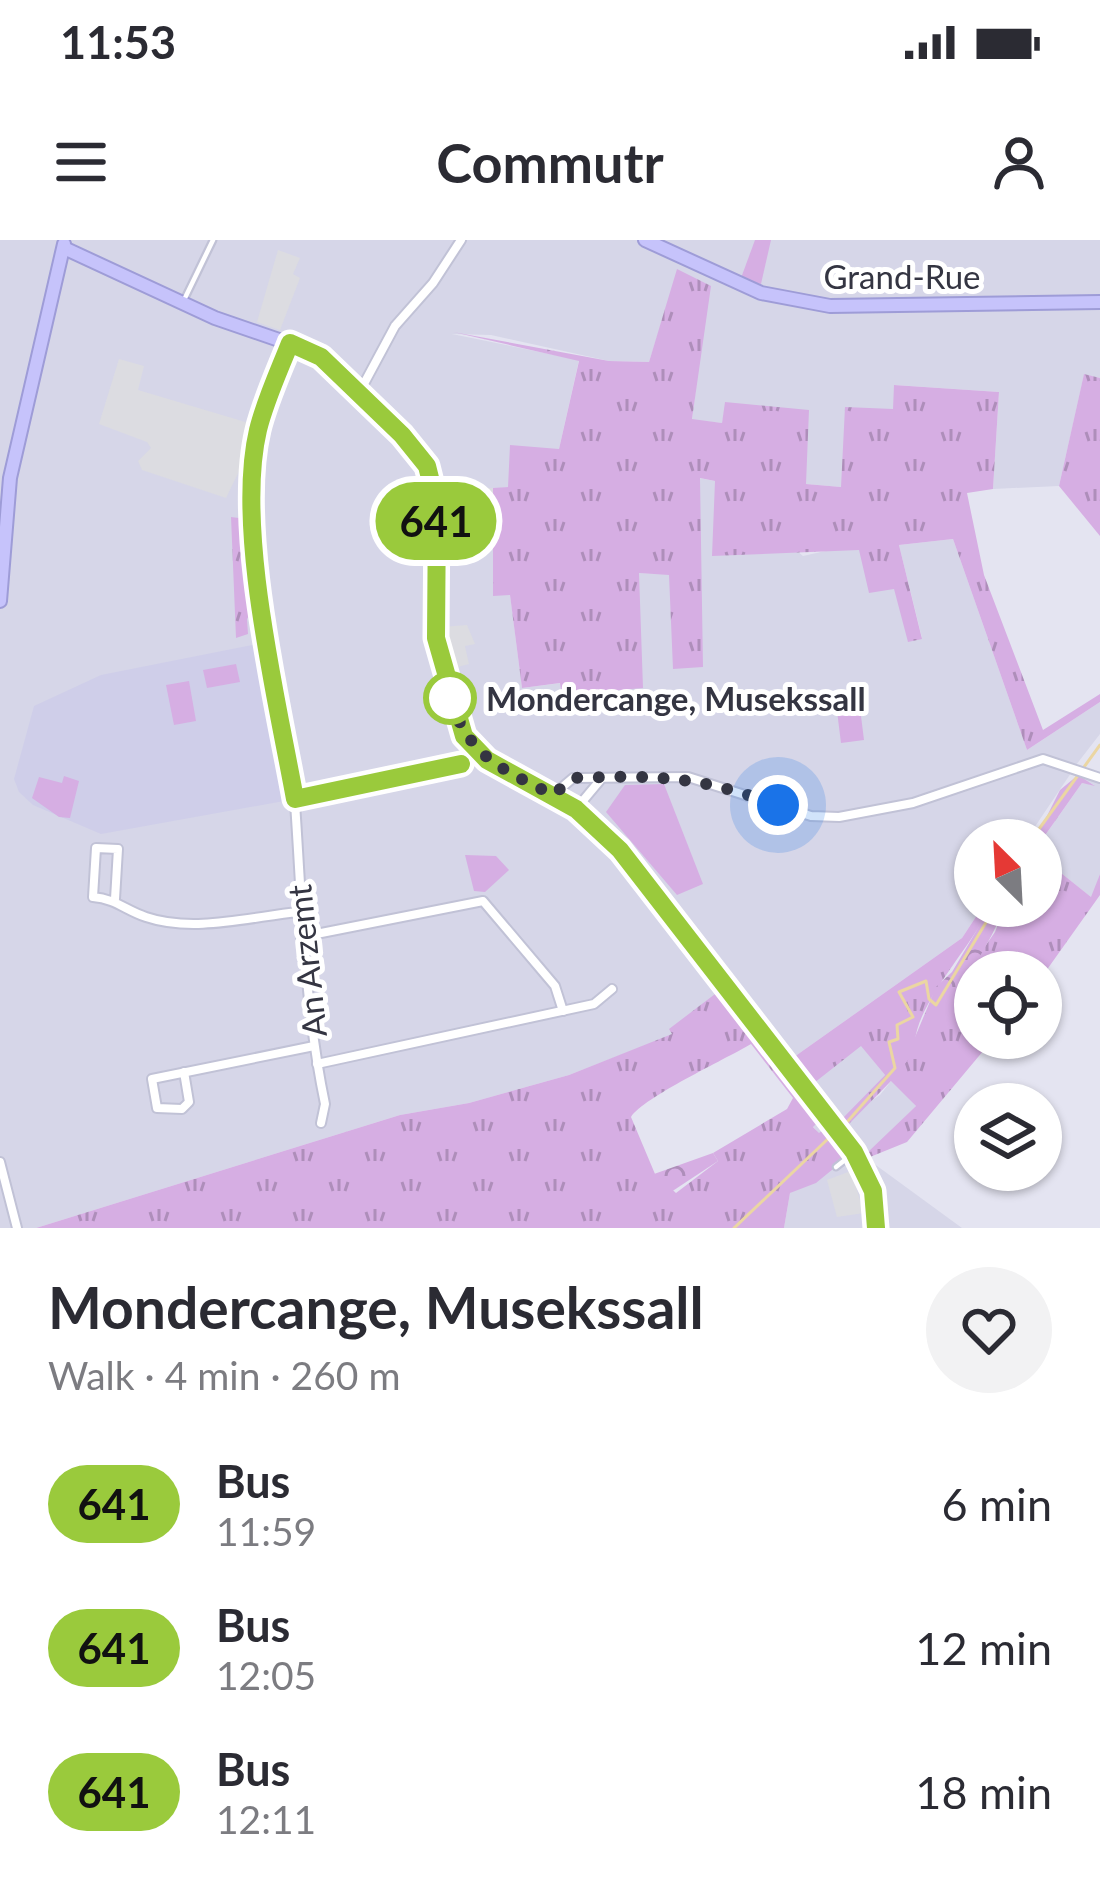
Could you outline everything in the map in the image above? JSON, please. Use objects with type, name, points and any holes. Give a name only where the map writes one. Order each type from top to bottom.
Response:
[{"type":"main road","name":"Grand-Rue","points":[[645,240],[761,293],[830,306],[1100,302]]},
{"type":"main road","points":[[0,602],[10,478],[64,244],[182,302],[321,357],[416,450],[434,486],[436,638],[457,720],[477,752],[576,809],[620,850],[854,1152],[873,1191],[876,1228]]},
{"type":"street","points":[[359,393],[395,326],[461,240]]},
{"type":"street","name":"An Arzemt","points":[[290,343],[259,428],[254,473],[263,623],[295,799],[298,912],[326,1104],[321,1123]]},
{"type":"street","points":[[295,799],[440,772],[477,752]]},
{"type":"street","points":[[553,795],[573,778],[709,781],[811,816],[839,818],[913,802],[1043,759],[1100,778]]},
{"type":"street","points":[[576,809],[603,777]]},
{"type":"street","points":[[115,898],[118,849],[96,848],[93,897],[115,898],[146,917],[182,923],[298,912]]},
{"type":"street","points":[[301,937],[483,901],[555,986],[563,1010]]},
{"type":"street","points":[[317,1064],[594,1004],[612,989]]},
{"type":"street","points":[[184,1072],[189,1102],[182,1109],[157,1108],[152,1078],[314,1046]]},
{"type":"street","points":[[0,1162],[17,1228]]},
{"type":"lane","points":[[182,302],[212,240]]},
{"type":"lane","points":[[836,1166],[854,1152]]},
{"type":"shaded area","points":[[0,240],[1100,240],[1100,378],[1084,375],[1059,486],[993,489],[999,392],[895,385],[894,409],[841,487],[806,484],[726,402],[722,423],[692,420],[698,371],[678,270],[649,362],[609,361],[491,335],[452,334],[579,360],[559,449],[508,487],[493,489],[493,595],[510,594],[522,688],[561,683],[562,695],[638,573],[669,574],[702,667],[699,478],[715,481],[803,556],[848,546],[860,550],[894,588],[922,638],[899,545],[953,539],[1027,750],[1100,702],[1100,734],[1076,765],[1100,778],[1100,874],[1092,898],[1062,874],[1062,819],[1057,819],[1082,783],[1094,785],[1071,773],[1040,819],[954,819],[954,927],[969,927],[962,938],[794,1057],[861,1045],[885,1075],[843,1120],[880,1095],[892,1080],[916,1106],[868,1153],[873,1163],[962,1228],[784,1228],[790,1193],[804,1185],[819,1134],[813,1126],[817,1114],[752,1029],[674,1034],[569,1075],[469,1103],[400,1115],[36,1228],[0,1228]]},
{"type":"shaded area","points":[[278,250],[300,258],[293,274],[300,278],[280,330],[257,322]]},
{"type":"shaded area","points":[[119,359],[144,366],[138,390],[252,424],[246,457],[226,498],[142,470],[138,461],[151,448],[147,442],[99,424]]},
{"type":"shaded area","points":[[493,488],[493,510],[445,511],[443,489]]},
{"type":"shaded area","points":[[467,625],[475,644],[465,646],[469,664],[450,669],[442,627]]},
{"type":"shaded area","points":[[267,642],[295,799],[101,834],[33,805],[19,792],[14,779],[34,706],[101,675]]},
{"type":"shaded area","points":[[851,1171],[864,1213],[837,1217],[827,1180]]},
{"type":"green space","points":[[755,240],[771,240],[761,284],[741,278]]},
{"type":"green space","points":[[677,269],[711,286],[692,419],[722,423],[725,402],[809,410],[806,484],[841,487],[845,407],[893,409],[894,385],[999,392],[993,489],[967,493],[984,575],[1043,730],[1100,694],[1100,702],[1027,750],[953,539],[899,545],[922,639],[908,642],[894,589],[869,593],[859,550],[712,556],[715,481],[700,478],[703,667],[673,669],[669,575],[639,573],[643,688],[562,695],[560,683],[522,688],[510,595],[493,596],[493,488],[508,487],[510,445],[559,449],[579,361],[453,332],[609,361],[649,362]]},
{"type":"green space","points":[[1084,374],[1100,378],[1100,536],[1059,486]]},
{"type":"green space","points":[[231,517],[247,519],[253,610],[247,619],[248,634],[236,638]]},
{"type":"green space","points":[[236,664],[240,682],[207,688],[203,670]]},
{"type":"green space","points":[[189,681],[196,721],[174,725],[166,685]]},
{"type":"green space","points":[[859,700],[864,740],[841,743],[836,703]]},
{"type":"green space","points":[[1078,775],[1095,786],[1082,783],[1057,819],[1046,819],[1060,790]]},
{"type":"green space","points":[[64,776],[79,781],[70,818],[59,817],[32,798],[39,777],[62,783]]},
{"type":"green space","points":[[664,784],[703,884],[677,895],[606,812],[625,785]]},
{"type":"green space","points":[[465,855],[496,856],[509,870],[485,892],[474,891]]},
{"type":"green space","points":[[1062,874],[1091,897],[1100,874],[1100,895],[1060,951],[982,951],[997,927],[1062,927]]},
{"type":"green space","points":[[969,927],[979,927],[963,951],[954,951],[954,964],[918,1027],[915,1042],[954,991],[954,1059],[976,1059],[907,1142],[870,1157],[868,1152],[916,1106],[891,1081],[848,1125],[842,1119],[885,1075],[861,1046],[814,1083],[794,1057],[962,938]]},
{"type":"green space","points":[[979,927],[996,927],[983,951],[964,951]]},
{"type":"green space","points":[[954,969],[954,997],[898,1074],[892,1070],[913,1042],[936,987]]},
{"type":"green space","points":[[719,991],[821,1119],[813,1127],[819,1133],[826,1128],[844,1160],[816,1183],[790,1193],[784,1228],[36,1228],[400,1115],[469,1103],[569,1075],[672,1034],[669,1029]],"holes":[[[751,1044],[793,1098],[787,1109],[713,1153],[718,1161],[676,1193],[655,1174],[631,1117],[668,1089]]]},
{"type":"green space","points":[[713,1153],[718,1161],[665,1196],[654,1174]]},
{"type":"waterway","points":[[1046,819],[1100,745]]},
{"type":"waterway","points":[[847,1122],[895,1068],[889,1042],[898,1039],[897,1025],[913,1017],[899,992],[926,981],[929,999],[936,1005],[983,927]]},
{"type":"waterway","points":[[734,1228],[831,1136]]},
{"type":"bus line","name":"641","points":[[461,764],[295,799],[263,623],[254,493],[259,428],[290,343],[321,357],[402,435],[427,466],[437,506],[436,638],[447,690],[464,736],[487,760],[576,809],[620,850],[854,1152],[873,1191],[876,1228]]},
{"type":"place","name":"Mondercange, Musekssall","points":[[450,698]]},
{"type":"route","points":[[450,698],[447,690],[464,736],[477,752],[553,795],[573,778],[667,776],[709,781],[778,805]]}]
